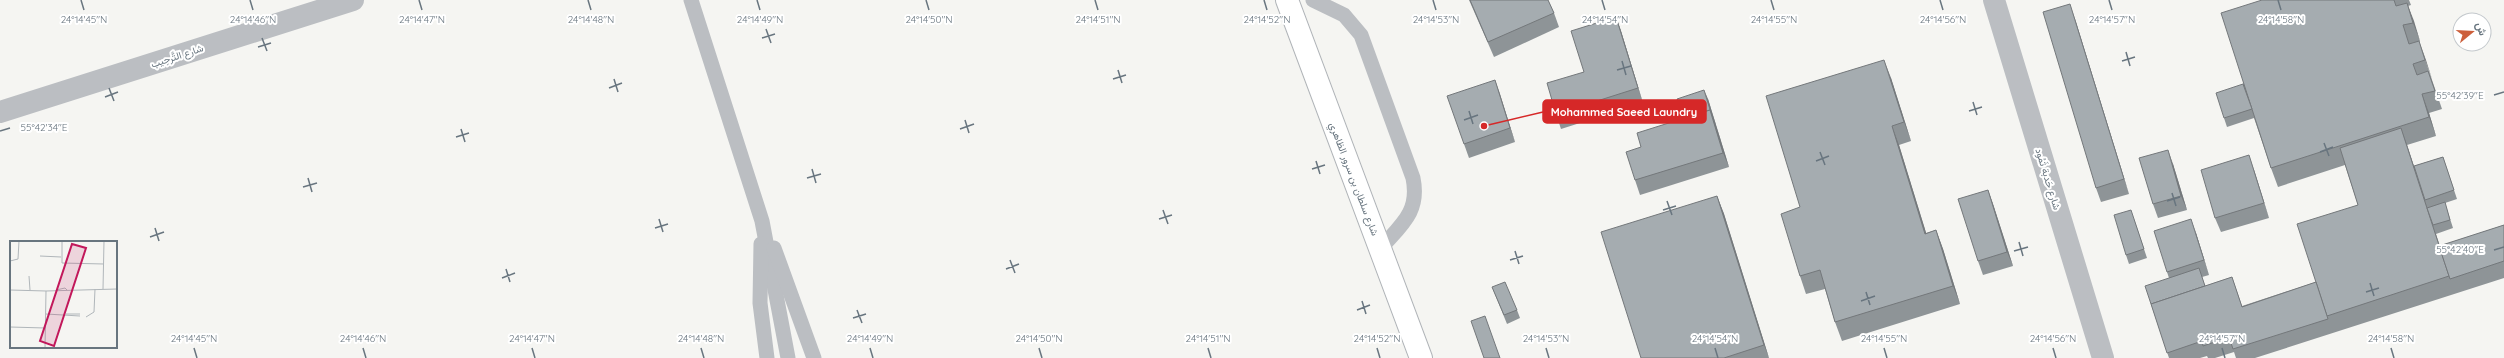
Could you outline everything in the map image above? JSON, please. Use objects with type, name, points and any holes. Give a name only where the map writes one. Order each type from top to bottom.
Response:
[{"type":"street","name":"شارع التَّرحِيب","points":[[0,112],[331,3],[354,0]]},
{"type":"street","name":"شارع سلطان بن سرور الظاهري","points":[[1287,0],[1421,358]]},
{"type":"street","name":"شارع حَدبة ثَمُود","points":[[1994,0],[2103,358]]},
{"type":"lane","points":[[691,0],[762,221],[788,282],[814,358]]},
{"type":"lane","points":[[1313,0],[1344,15],[1361,35],[1413,178],[1415,200],[1412,210],[1380,249]]},
{"type":"lane","points":[[762,221],[760,303],[767,358]]},
{"type":"lane","points":[[762,221],[788,358]]},
{"type":"building","points":[[1470,0],[1548,0],[1554,13],[1488,42]]},
{"type":"building","points":[[2262,0],[2394,0],[2396,6],[2407,3],[2413,23],[2403,25],[2409,44],[2419,41],[2425,60],[2413,64],[2417,75],[2428,71],[2435,91],[2422,94],[2429,117],[2271,168],[2221,13]]},
{"type":"building","points":[[2070,4],[2124,179],[2096,188],[2043,12]]},
{"type":"building","points":[[1616,17],[1638,88],[1556,114],[1547,83],[1584,72],[1571,31]]},
{"type":"building","points":[[1884,60],[1904,122],[1892,126],[1925,234],[1936,230],[1953,286],[1835,322],[1820,270],[1800,276],[1781,214],[1800,207],[1766,96]]},
{"type":"building","points":[[1495,80],[1510,128],[1464,144],[1447,96]]},
{"type":"building","points":[[2243,84],[2252,109],[2224,118],[2216,93]]},
{"type":"building","points":[[1704,90],[1712,116],[1710,110],[1683,118],[1677,99]]},
{"type":"building","points":[[1710,110],[1723,153],[1635,180],[1626,152],[1641,147],[1637,133]]},
{"type":"building","points":[[2401,128],[2449,276],[2327,316],[2297,224],[2358,205],[2340,148]]},
{"type":"building","points":[[2168,150],[2181,196],[2153,204],[2139,158]]},
{"type":"building","points":[[2249,155],[2264,203],[2215,218],[2201,170]]},
{"type":"building","points":[[2443,157],[2454,190],[2425,200],[2414,166]]},
{"type":"building","points":[[1988,190],[2007,252],[1978,261],[1958,199]]},
{"type":"building","points":[[1717,196],[1764,345],[1724,358],[1641,358],[1601,232]]},
{"type":"building","points":[[2445,202],[2450,220],[2433,225],[2427,208]]},
{"type":"building","points":[[2131,210],[2144,249],[2126,255],[2114,215]]},
{"type":"building","points":[[2191,219],[2204,260],[2167,272],[2154,231]]},
{"type":"building","points":[[2504,225],[2504,261],[2450,279],[2439,246]]},
{"type":"building","points":[[2199,268],[2205,286],[2151,304],[2145,286]]},
{"type":"building","points":[[2232,277],[2242,307],[2316,282],[2328,319],[2233,349],[2229,337],[2203,346],[2202,341],[2167,353],[2151,304]]},
{"type":"building","points":[[1505,282],[1517,310],[1504,315],[1492,287]]},
{"type":"building","points":[[1485,316],[1500,358],[1484,358],[1471,321]]},
{"type":"place","name":"Mohammed Saeed Laundry","points":[[1484,126]]}]
